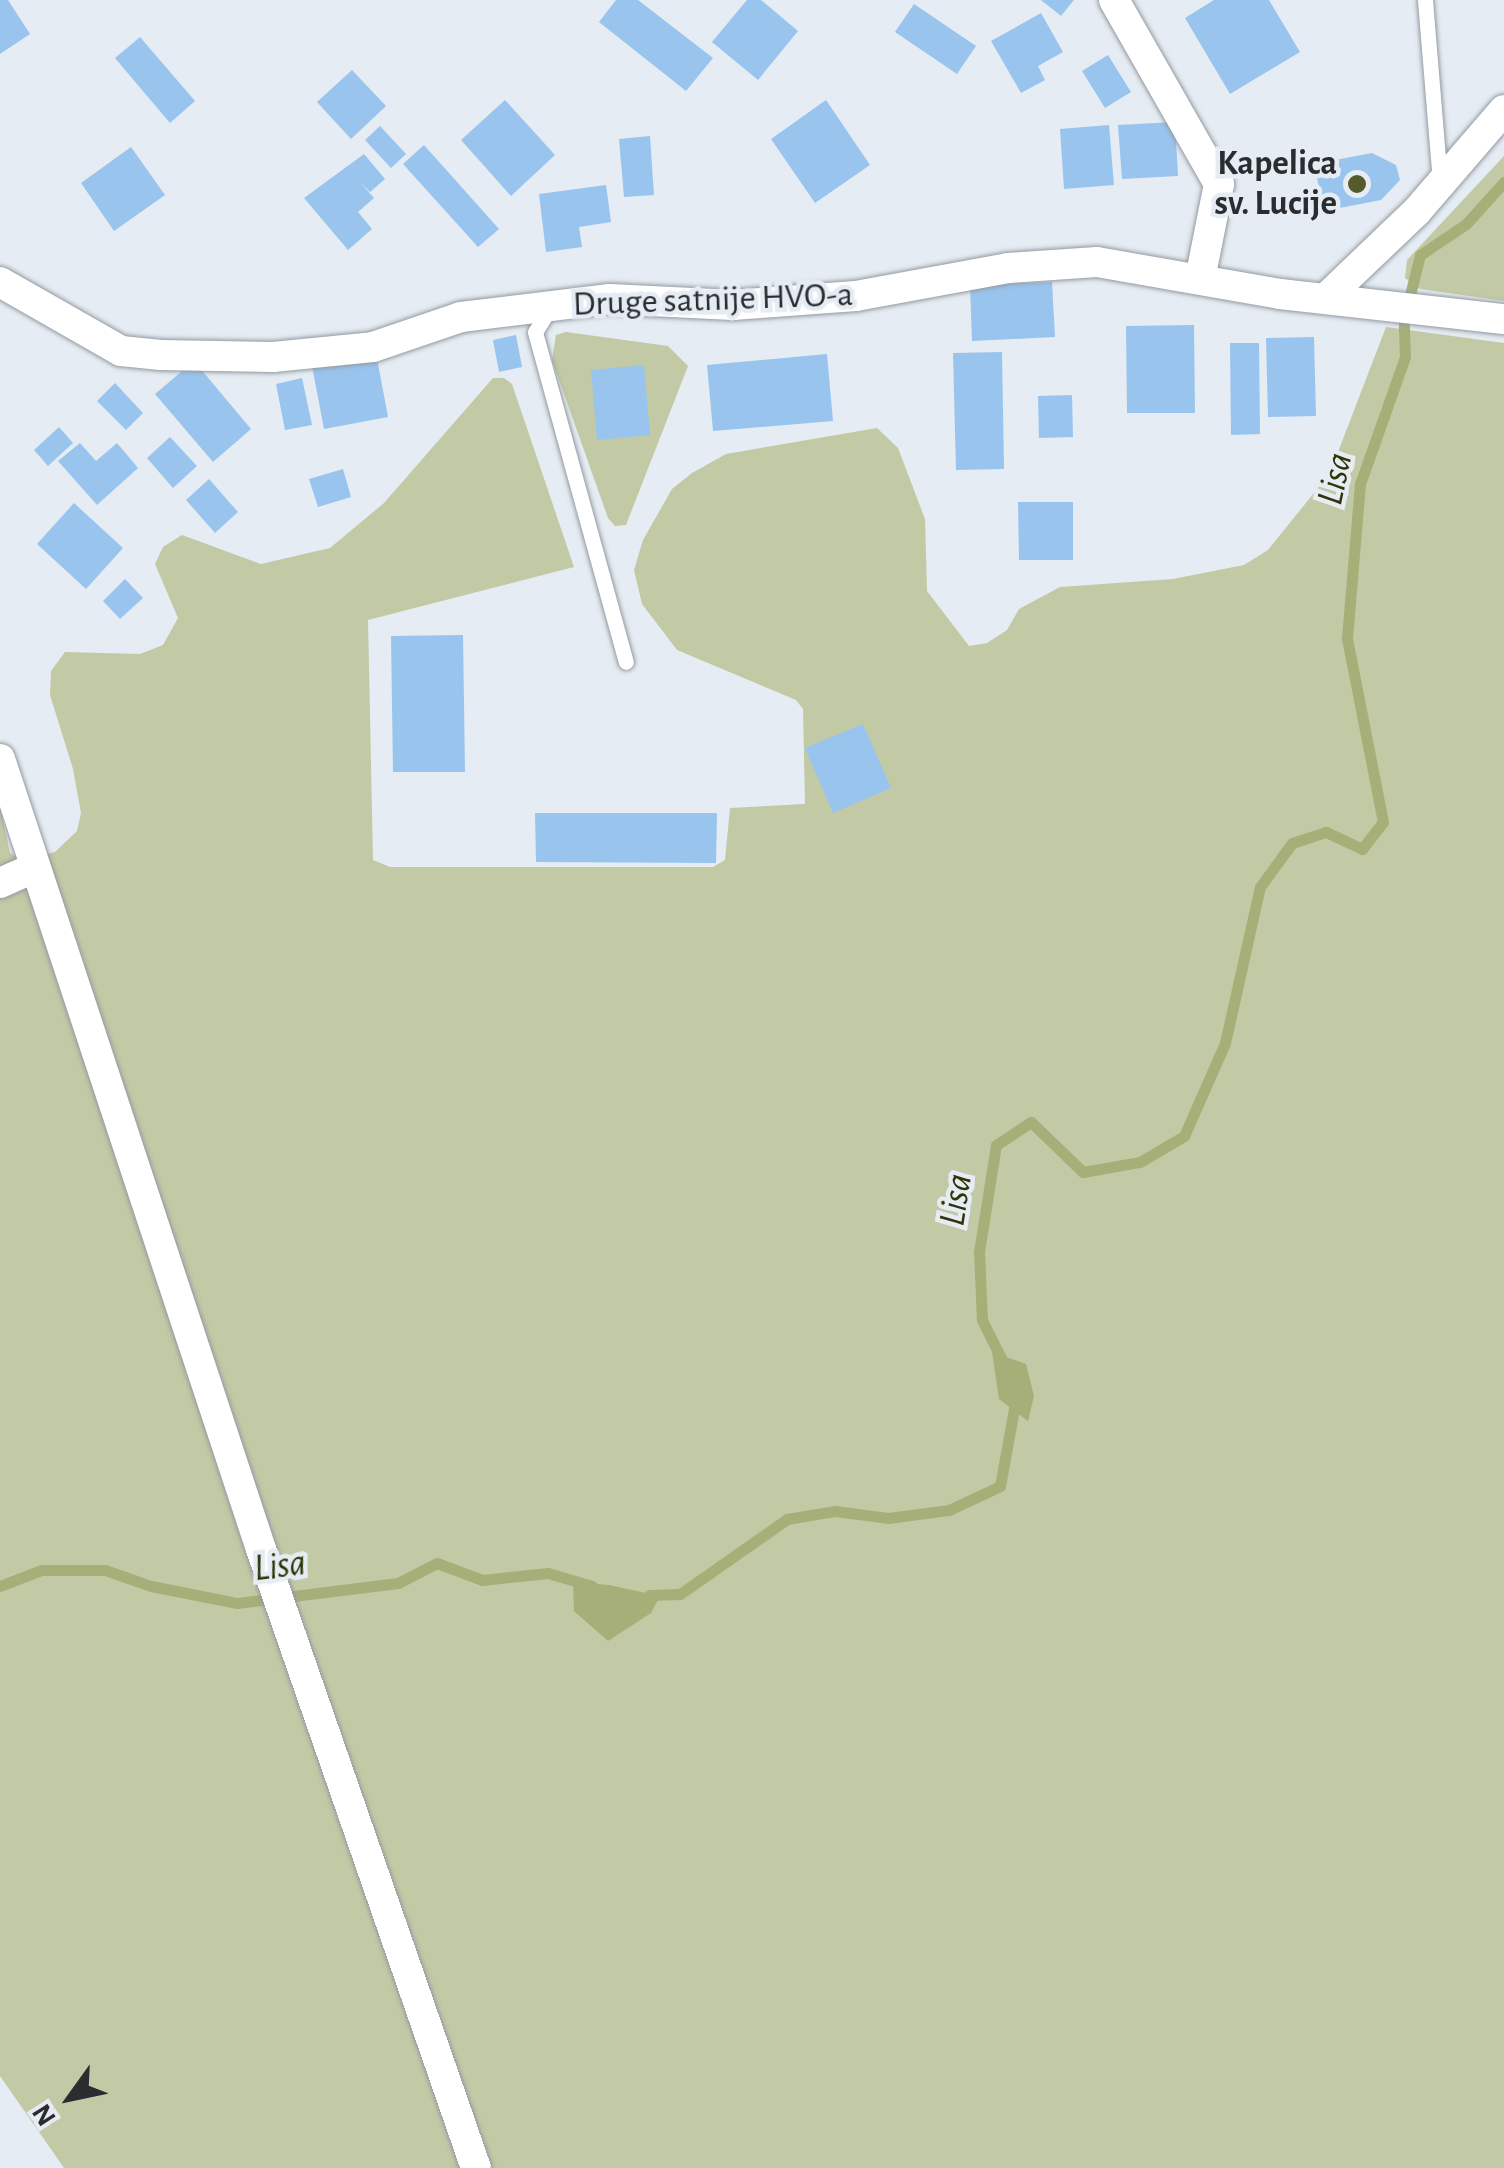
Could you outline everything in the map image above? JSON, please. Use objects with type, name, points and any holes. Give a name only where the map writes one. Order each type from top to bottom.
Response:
[{"type":"street","points":[[1114,0],[1219,184],[1200,279]]},
{"type":"street","points":[[1327,297],[1440,182],[1504,110]]},
{"type":"street","name":"Druge satnije HVO-a","points":[[0,282],[121,351],[273,357],[374,346],[461,317],[610,298],[734,304],[856,296],[1008,268],[1097,262],[1327,297],[1504,318]]},
{"type":"street","points":[[0,759],[260,1549],[476,2168]]},
{"type":"street","points":[[0,883],[34,868]]},
{"type":"lane","points":[[1425,0],[1440,182]]},
{"type":"lane","points":[[550,306],[535,332],[626,662]]},
{"type":"shaded area","points":[[1504,156],[1504,301],[1420,289],[1405,278],[1407,260]]},
{"type":"shaded area","points":[[1386,327],[1504,343],[1504,2168],[64,2168],[0,2076],[0,806],[10,853],[22,860],[55,852],[77,831],[81,813],[73,769],[50,695],[51,671],[65,652],[140,654],[163,645],[178,618],[155,564],[163,547],[182,535],[261,564],[330,548],[384,503],[493,378],[504,378],[512,384],[574,567],[368,620],[373,860],[390,867],[713,867],[725,860],[730,808],[805,804],[803,709],[796,700],[677,650],[642,604],[634,570],[643,540],[672,489],[726,454],[877,428],[898,448],[925,519],[927,591],[969,646],[987,643],[1007,630],[1019,609],[1060,587],[1173,579],[1244,565],[1268,550],[1330,473]]},
{"type":"shaded area","points":[[566,332],[668,346],[688,366],[626,525],[615,526],[608,518],[552,360],[556,335]]},
{"type":"shaded area","points":[[992,1352],[1026,1364],[1034,1396],[1028,1421],[999,1399]]},
{"type":"shaded area","points":[[573,1582],[660,1596],[651,1613],[608,1641],[574,1611]]},
{"type":"building","points":[[0,0],[8,0],[30,34],[0,54]]},
{"type":"building","points":[[616,0],[638,0],[713,58],[686,91],[599,22]]},
{"type":"building","points":[[747,0],[761,0],[798,31],[758,80],[712,42]]},
{"type":"building","points":[[1041,0],[1074,0],[1061,16]]},
{"type":"building","points":[[1214,0],[1269,0],[1300,52],[1230,94],[1185,18]]},
{"type":"building","points":[[914,4],[976,46],[957,74],[895,32]]},
{"type":"building","points":[[1041,13],[1063,52],[1038,66],[1045,80],[1021,93],[991,41]]},
{"type":"building","points":[[140,37],[195,101],[170,123],[115,58]]},
{"type":"building","points":[[1108,55],[1131,92],[1105,108],[1082,71]]},
{"type":"building","points":[[352,70],[386,106],[351,139],[317,102]]},
{"type":"building","points":[[505,100],[555,155],[511,196],[461,140]]},
{"type":"building","points":[[826,100],[870,165],[815,203],[771,139]]},
{"type":"building","points":[[1175,122],[1178,176],[1122,179],[1118,125]]},
{"type":"building","points":[[1109,125],[1114,185],[1064,189],[1060,129]]},
{"type":"building","points":[[380,126],[406,154],[391,168],[365,140]]},
{"type":"building","points":[[650,136],[654,195],[624,197],[619,139]]},
{"type":"building","points":[[424,145],[499,229],[478,247],[403,164]]},
{"type":"building","points":[[131,147],[165,195],[114,231],[81,183]]},
{"type":"building","name":"Kapelica sv. Lucije","points":[[1372,153],[1396,165],[1400,180],[1381,200],[1324,211],[1314,164]]},
{"type":"building","points":[[364,154],[385,179],[370,192],[359,181],[374,198],[358,212],[372,229],[348,250],[304,198]]},
{"type":"building","points":[[606,185],[611,222],[579,227],[582,247],[546,252],[539,194]]},
{"type":"building","points":[[1052,282],[1055,337],[972,341],[970,285]]},
{"type":"building","points":[[1194,325],[1195,413],[1127,413],[1126,326]]},
{"type":"building","points":[[516,335],[522,367],[499,372],[493,340]]},
{"type":"building","points":[[1314,337],[1316,416],[1268,417],[1266,338]]},
{"type":"building","points":[[1230,343],[1259,343],[1260,434],[1231,435]]},
{"type":"building","points":[[1002,352],[1004,469],[956,470],[953,353]]},
{"type":"building","points":[[376,353],[388,417],[324,429],[312,366]]},
{"type":"building","points":[[827,354],[833,421],[713,431],[707,365]]},
{"type":"building","points":[[194,361],[251,429],[213,462],[155,394]]},
{"type":"building","points":[[644,365],[650,435],[597,440],[591,370]]},
{"type":"building","points":[[302,378],[312,425],[285,430],[276,384]]},
{"type":"building","points":[[115,383],[143,413],[126,430],[97,401]]},
{"type":"building","points":[[1072,395],[1073,437],[1039,438],[1038,396]]},
{"type":"building","points":[[59,427],[73,443],[48,466],[34,450]]},
{"type":"building","points":[[170,437],[197,466],[173,488],[147,458]]},
{"type":"building","points":[[80,443],[96,461],[117,443],[138,468],[97,505],[58,461]]},
{"type":"building","points":[[343,469],[351,497],[318,507],[309,479]]},
{"type":"building","points":[[209,479],[238,512],[215,533],[186,500]]},
{"type":"building","points":[[1018,502],[1073,502],[1073,560],[1019,560]]},
{"type":"building","points":[[74,503],[123,548],[86,589],[37,544]]},
{"type":"building","points":[[125,579],[143,598],[120,619],[103,601]]},
{"type":"building","points":[[463,635],[465,772],[393,772],[391,636]]},
{"type":"building","points":[[863,724],[891,788],[833,813],[805,748]]},
{"type":"building","points":[[535,813],[717,813],[716,863],[536,862]]},
{"type":"waterway","name":"Lisa","points":[[1005,1366],[982,1320],[979,1252],[996,1145],[1031,1122],[1083,1172],[1140,1162],[1184,1136],[1225,1043],[1260,887],[1292,843],[1326,832],[1362,849],[1383,822],[1347,638],[1360,484],[1405,357],[1404,319],[1420,255],[1466,224],[1504,182]]},
{"type":"waterway","name":"Lisa","points":[[649,1595],[680,1594],[787,1519],[835,1511],[888,1518],[949,1510],[1000,1486],[1016,1398]]},
{"type":"waterway","name":"Lisa","points":[[0,1586],[41,1570],[105,1570],[151,1586],[237,1603],[398,1583],[437,1563],[482,1580],[548,1573],[592,1586]]},
{"type":"place","name":"Kapelica sv. Lucije","points":[[1357,184]]}]
